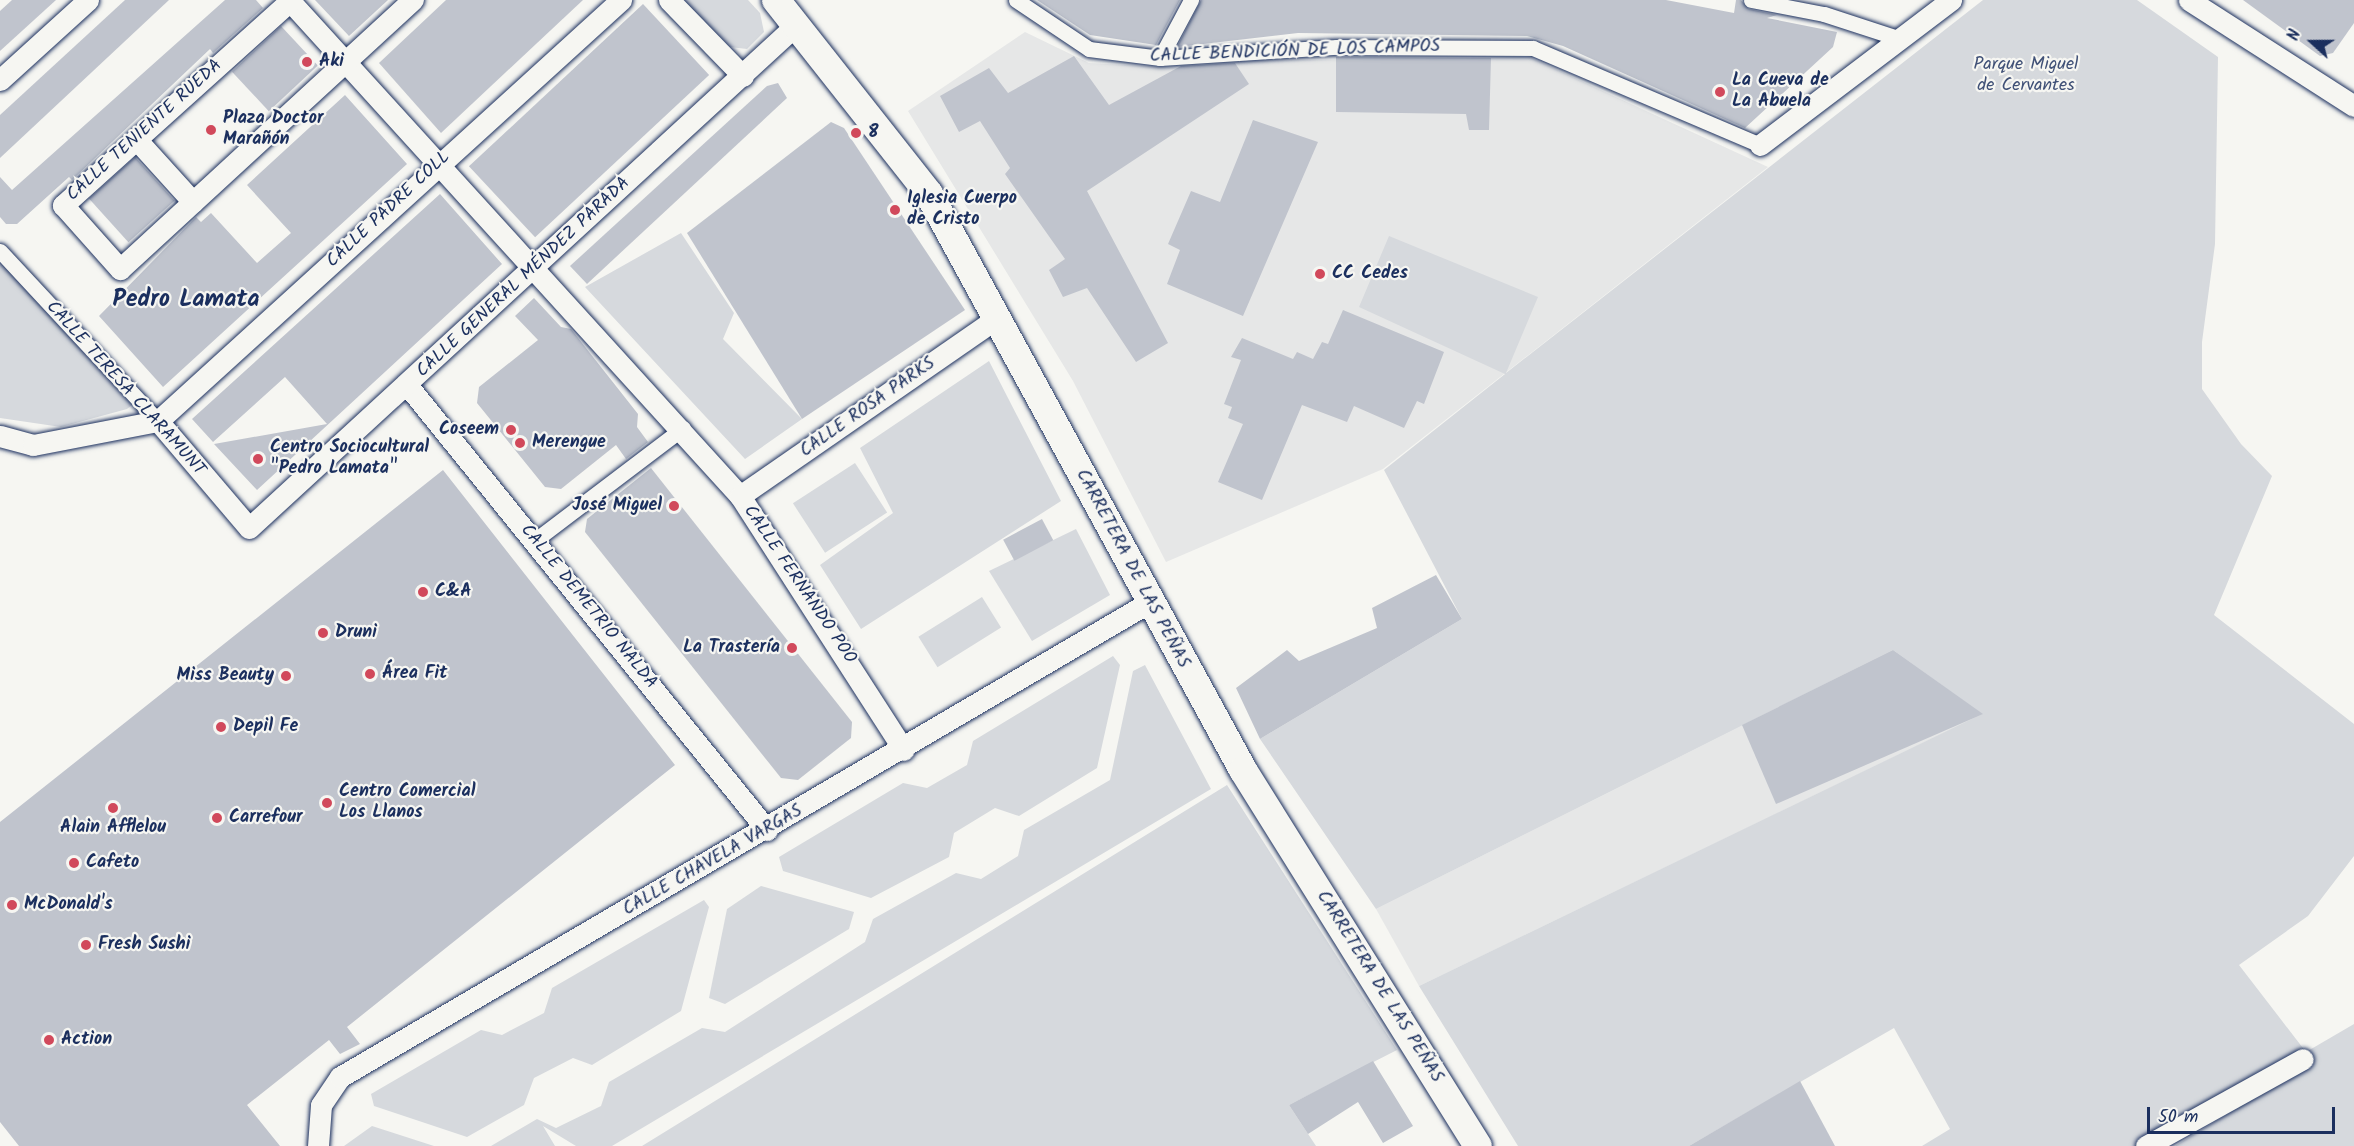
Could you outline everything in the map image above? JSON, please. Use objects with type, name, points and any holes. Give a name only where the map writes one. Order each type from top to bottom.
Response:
[{"type":"main road","name":"CARRETERA DE LAS PEÑAS","points":[[776,0],[929,194],[1148,603],[1243,770],[1479,1146]]},
{"type":"street","points":[[0,80],[88,0]]},
{"type":"street","name":"CALLE FERNANDO POO","points":[[290,0],[682,428],[740,496],[904,750]]},
{"type":"street","name":"CALLE TENIENTE RUEDA","points":[[193,202],[120,268],[63,205],[290,0]]},
{"type":"street","points":[[136,139],[193,202],[413,0]]},
{"type":"street","name":"CALLE PADRE COLL","points":[[158,421],[621,0]]},
{"type":"street","points":[[669,0],[743,76]]},
{"type":"street","name":"CALLE BENDICIÓN DE LOS CAMPOS","points":[[1016,0],[1036,5],[1089,49],[1160,58],[1337,47],[1533,48],[1760,145],[1952,0]]},
{"type":"street","points":[[1160,58],[1191,0]]},
{"type":"street","points":[[1751,0],[1824,14],[1901,39]]},
{"type":"street","points":[[2189,0],[2354,106]]},
{"type":"street","name":"CALLE GENERAL MÉNDEZ PARADA","points":[[249,528],[408,386],[796,25]]},
{"type":"street","name":"CALLE TERESA CLARAMUNT","points":[[0,251],[158,421],[249,528]]},
{"type":"street","name":"CALLE ROSA PARKS","points":[[740,496],[996,319]]},
{"type":"street","name":"CALLE DEMETRIO NALDA","points":[[408,386],[767,830]]},
{"type":"street","points":[[0,436],[33,445],[158,421]]},
{"type":"street","points":[[534,541],[682,428]]},
{"type":"street","name":"CALLE CHAVELA VARGAS","points":[[318,1146],[321,1105],[340,1077],[904,750],[1148,603]]},
{"type":"street","points":[[2146,1146],[2303,1059]]},
{"type":"shaded area","name":"CC Cedes","points":[[1025,32],[1089,63],[1179,68],[1234,61],[1529,57],[1768,167],[1383,469],[1166,562],[1073,381],[908,111]]},
{"type":"shaded area","points":[[1893,650],[1983,714],[1419,986],[1376,909]]},
{"type":"green space","points":[[683,0],[748,0],[760,13],[764,32],[747,49],[730,47]]},
{"type":"green space","name":"Parque Miguel de Cervantes","points":[[1983,0],[2137,0],[2218,57],[2215,244],[2202,342],[2202,389],[2241,444],[2272,476],[2214,615],[2354,724],[2354,856],[2308,916],[2239,965],[2306,1052],[2354,1024],[2354,1146],[2175,1146],[2313,1062],[2306,1053],[2139,1146],[1922,1146],[1950,1129],[1894,1028],[1689,1146],[1518,1146],[1419,986],[1982,714],[1893,650],[1376,909],[1260,739],[1462,619],[1384,470],[1505,374],[1359,307],[1389,236],[1538,297],[1506,373]]},
{"type":"green space","points":[[681,233],[734,313],[723,339],[802,419],[745,459],[585,287]]},
{"type":"green space","points":[[0,254],[141,398],[127,409],[61,427],[0,418]]},
{"type":"green space","points":[[989,361],[1061,501],[861,629],[820,565],[893,513],[860,448]]},
{"type":"green space","points":[[855,463],[887,512],[825,553],[793,503]]},
{"type":"green space","points":[[1076,529],[1110,595],[1032,641],[989,571]]},
{"type":"green space","points":[[982,597],[1001,628],[937,667],[918,637]]},
{"type":"green space","points":[[1113,656],[1120,665],[1097,768],[1019,816],[995,808],[954,833],[949,857],[871,898],[783,871],[779,857],[903,783],[927,788],[967,765],[973,741]]},
{"type":"green space","points":[[1145,665],[1211,789],[612,1146],[576,1146],[543,1126],[555,1146],[491,1146],[537,1119],[556,1128],[601,1106],[609,1082],[702,1028],[725,1032],[865,942],[873,919],[956,873],[981,879],[1018,856],[1024,830],[1110,780],[1133,671]]},
{"type":"green space","points":[[1227,785],[1397,1050],[1289,1105],[1316,1146],[642,1146]]},
{"type":"green space","points":[[761,886],[854,912],[849,929],[725,1004],[709,998],[727,909]]},
{"type":"green space","points":[[704,900],[709,907],[681,1011],[592,1065],[573,1058],[534,1078],[524,1105],[467,1137],[374,1106],[371,1094],[481,1030],[502,1035],[544,1013],[552,988]]},
{"type":"green space","points":[[372,1126],[434,1146],[344,1146]]},
{"type":"building","points":[[12,0],[56,0],[0,51],[0,11]]},
{"type":"building","points":[[125,0],[169,0],[0,158],[0,115]]},
{"type":"building","points":[[225,0],[256,0],[263,8],[213,53],[210,49],[72,180],[69,177],[17,224],[6,224],[0,217],[0,177],[12,190]]},
{"type":"building","points":[[315,0],[388,0],[349,36]]},
{"type":"building","points":[[446,0],[583,0],[441,133],[379,63]]},
{"type":"building","points":[[1037,0],[1180,0],[1156,45],[1090,35]]},
{"type":"building","points":[[1201,0],[1666,0],[1734,13],[1736,0],[1741,0],[1749,9],[1777,15],[1767,18],[1837,32],[1833,47],[1745,128],[1563,46],[1527,36],[1298,33],[1177,47]]},
{"type":"building","points":[[2243,0],[2354,0],[2354,23],[2333,53],[2320,56]]},
{"type":"building","points":[[643,4],[709,75],[535,237],[469,166]]},
{"type":"building","points":[[281,26],[318,65],[269,111],[232,72]]},
{"type":"building","points":[[1074,56],[1109,105],[1181,66],[1235,63],[1249,84],[1087,191],[1168,343],[1136,362],[1087,288],[1063,297],[1049,270],[1065,259],[1005,174],[1010,168],[980,121],[959,132],[940,96],[989,68],[1008,93]]},
{"type":"building","points":[[1336,57],[1491,58],[1489,130],[1469,130],[1466,114],[1336,112]]},
{"type":"building","points":[[778,83],[787,98],[587,284],[570,266],[767,86]]},
{"type":"building","points":[[345,95],[407,164],[163,387],[99,316],[196,217],[201,222],[211,213],[257,263],[291,233],[247,185]]},
{"type":"building","points":[[1253,120],[1318,142],[1243,316],[1167,284],[1180,250],[1168,244],[1191,191],[1220,202]]},
{"type":"building","points":[[831,122],[844,128],[965,310],[802,419],[687,233]]},
{"type":"building","points":[[135,157],[174,201],[128,242],[89,198]]},
{"type":"building","points":[[440,194],[502,264],[257,490],[214,444],[327,424],[285,377],[213,442],[192,419]]},
{"type":"building","points":[[534,298],[561,327],[571,329],[638,414],[637,427],[648,442],[626,459],[616,445],[561,489],[545,487],[477,403],[479,387],[538,340],[515,316]]},
{"type":"building","points":[[1343,310],[1444,352],[1424,404],[1417,401],[1404,428],[1354,406],[1347,422],[1302,405],[1262,500],[1218,482],[1243,424],[1228,418],[1232,407],[1224,404],[1241,360],[1231,357],[1242,338],[1293,359],[1297,352],[1313,359],[1322,342],[1328,344]]},
{"type":"building","points":[[651,468],[852,722],[851,738],[798,780],[781,778],[585,532],[587,519]]},
{"type":"building","name":"Centro Comercial Los Llanos","points":[[443,470],[675,765],[347,1027],[360,1044],[340,1054],[329,1040],[247,1105],[280,1146],[19,1146],[0,1122],[0,822]]},
{"type":"building","points":[[1042,519],[1053,540],[1014,561],[1003,540]]},
{"type":"building","points":[[1436,575],[1462,619],[1260,739],[1236,688],[1287,650],[1299,661],[1377,628],[1372,608]]},
{"type":"building","points":[[1893,650],[1983,714],[1776,804],[1742,725]]},
{"type":"building","points":[[1373,1061],[1413,1126],[1383,1143],[1358,1102],[1308,1134],[1289,1105]]},
{"type":"building","points":[[1800,1081],[1835,1146],[1689,1146]]},
{"type":"place","name":"Aki","points":[[307,62]]},
{"type":"place","name":"La Cueva de La Abuela","points":[[1720,92]]},
{"type":"place","name":"Plaza Doctor Marañón","points":[[211,130]]},
{"type":"place","name":"8","points":[[856,133]]},
{"type":"place","name":"Iglesia Cuerpo de Cristo","points":[[895,210]]},
{"type":"place","name":"CC Cedes","points":[[1320,274]]},
{"type":"place","name":"Coseem","points":[[511,430]]},
{"type":"place","name":"Merengue","points":[[520,443]]},
{"type":"place","name":"Centro Sociocultural \"Pedro Lamata\"","points":[[258,459]]},
{"type":"place","name":"José Miguel","points":[[674,506]]},
{"type":"place","name":"C&A","points":[[423,592]]},
{"type":"place","name":"Druni","points":[[323,633]]},
{"type":"place","name":"La Trastería","points":[[792,648]]},
{"type":"place","name":"Área Fit","points":[[370,674]]},
{"type":"place","name":"Miss Beauty","points":[[286,676]]},
{"type":"place","name":"Depil Fe","points":[[221,727]]},
{"type":"place","name":"Centro Comercial Los Llanos","points":[[327,803]]},
{"type":"place","name":"Alain Afflelou","points":[[113,808]]},
{"type":"place","name":"Carrefour","points":[[217,818]]},
{"type":"place","name":"Cafeto","points":[[74,863]]},
{"type":"place","name":"McDonald's","points":[[12,905]]},
{"type":"place","name":"Fresh Sushi","points":[[86,945]]},
{"type":"place","name":"Action","points":[[49,1040]]},
{"type":"district","name":"Pedro Lamata","points":[[186,300]]}]
